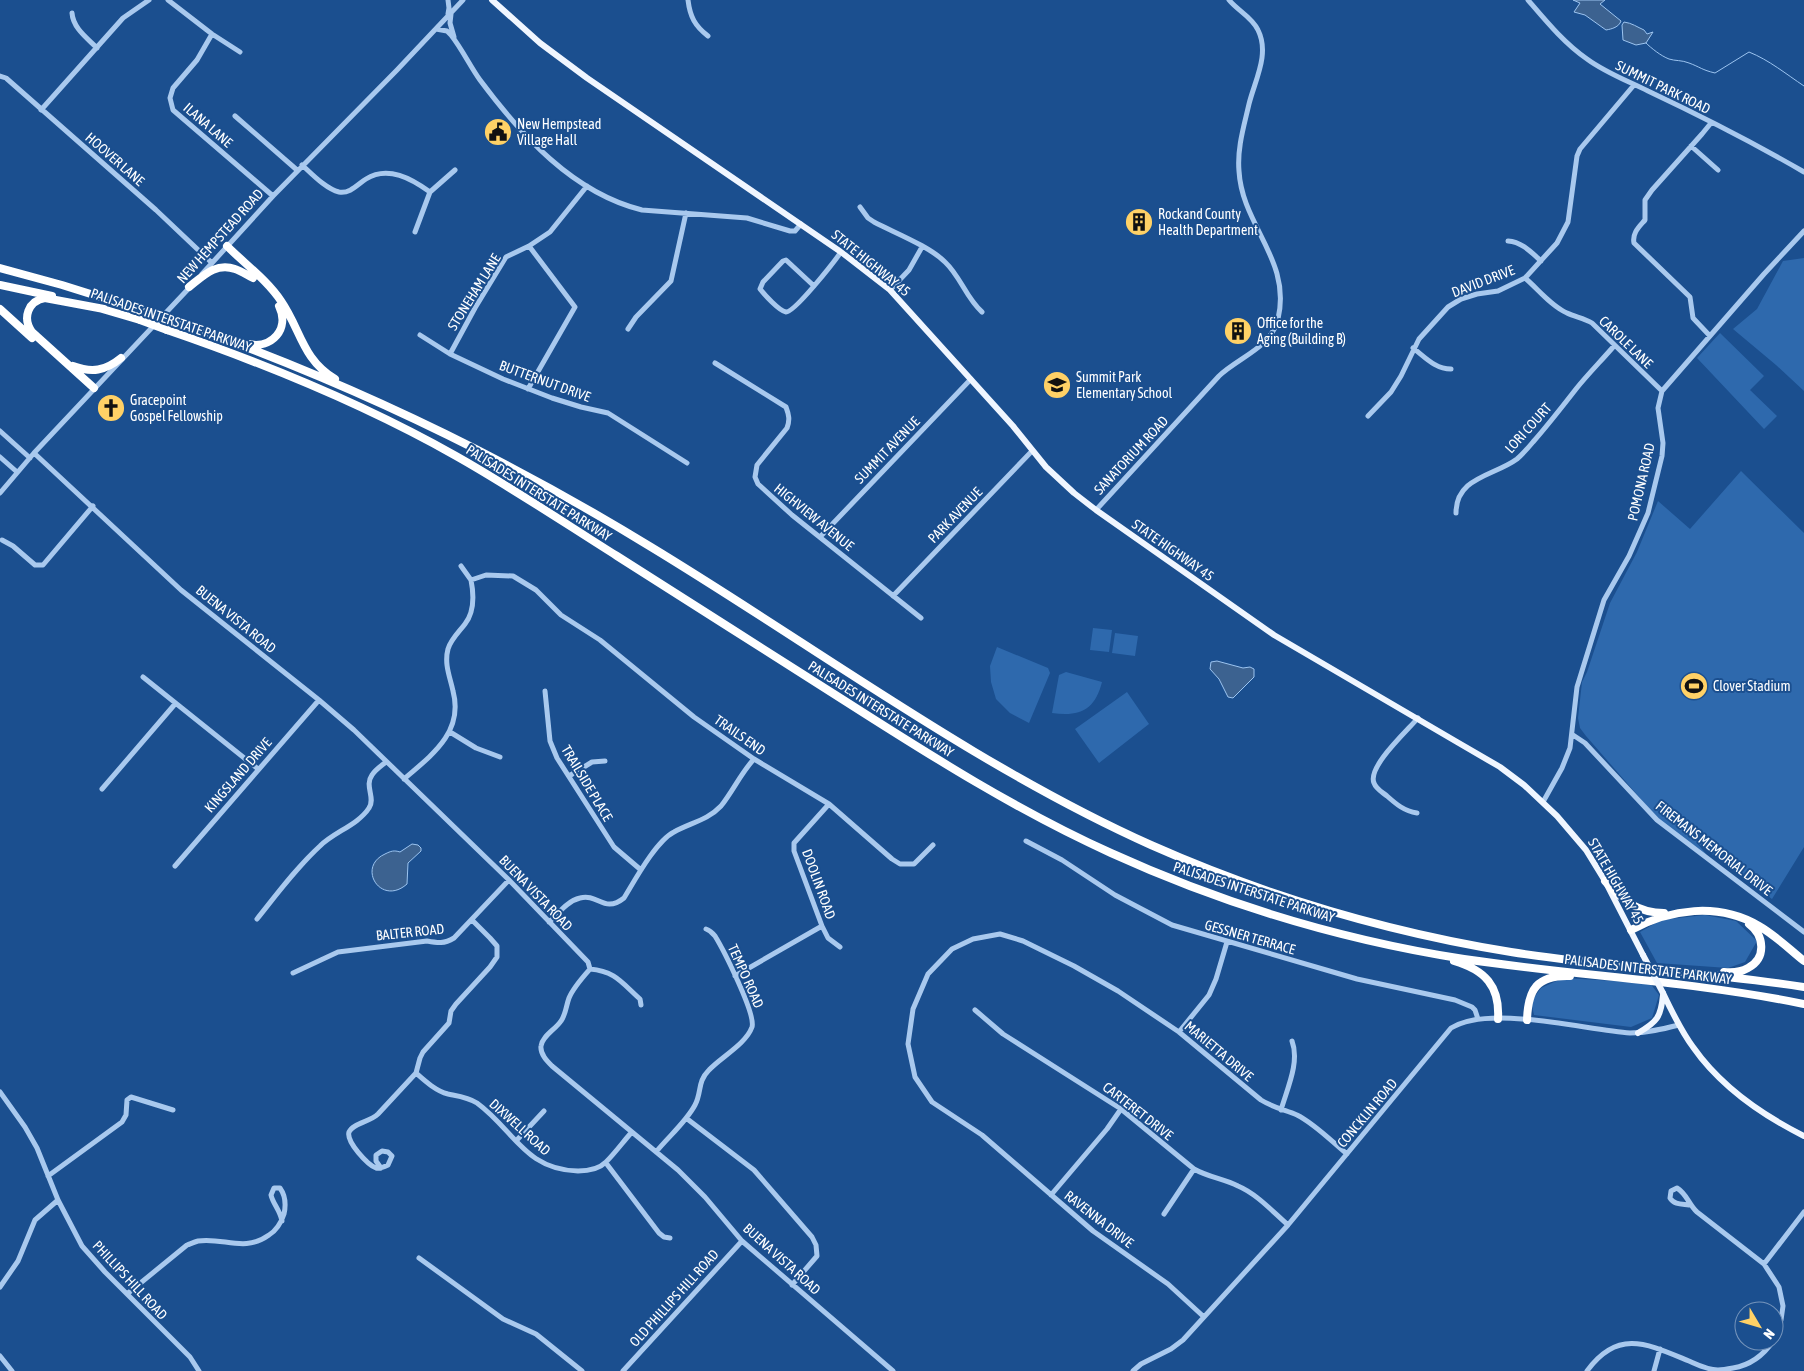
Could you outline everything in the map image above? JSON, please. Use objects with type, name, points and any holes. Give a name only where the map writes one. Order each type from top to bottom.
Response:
[{"type":"highway","points":[[186,325],[251,345],[262,345],[272,341],[278,335],[282,327],[282,312],[272,296],[225,248]]},
{"type":"highway","points":[[225,248],[278,296],[306,350],[318,366],[333,378],[386,405]]},
{"type":"highway","points":[[189,287],[206,273],[221,267],[232,268],[253,278]]},
{"type":"highway","name":"PALISADES INTERSTATE PARKWAY","points":[[0,268],[148,312],[287,363],[386,405],[469,445],[584,506],[987,759],[1067,804],[1156,847],[1211,870],[1337,913],[1396,929],[1456,942],[1516,953],[1804,987]]},
{"type":"highway","name":"PALISADES INTERSTATE PARKWAY","points":[[0,284],[104,309],[140,320],[242,357],[327,391],[396,424],[516,492],[982,787],[1056,827],[1147,869],[1226,899],[1307,925],[1389,945],[1480,961],[1724,990],[1804,1004]]},
{"type":"highway","points":[[93,390],[30,330],[26,319],[30,306],[36,301],[45,298],[104,309]]},
{"type":"highway","points":[[0,309],[93,390]]},
{"type":"highway","points":[[67,364],[82,370],[97,371],[109,367],[121,358]]},
{"type":"highway","points":[[1605,881],[1622,899],[1637,908],[1654,913],[1710,911],[1751,922],[1764,929],[1804,961]]},
{"type":"highway","points":[[1631,930],[1658,918],[1684,912]]},
{"type":"highway","points":[[1654,969],[1730,972],[1750,967],[1760,954],[1760,939],[1752,926],[1734,916]]},
{"type":"highway","points":[[1389,945],[1459,962],[1477,971],[1488,981],[1495,992],[1498,1003],[1498,1019]]},
{"type":"highway","points":[[1527,1020],[1530,994],[1543,981],[1560,976],[1617,977]]},
{"type":"main road","name":"STATE HIGHWAY 45","points":[[492,0],[540,43],[587,78],[801,224],[890,290],[1014,426],[1032,451],[1066,486],[1096,510],[1274,635],[1500,767],[1543,802],[1583,846],[1605,881],[1679,1025],[1703,1060],[1730,1088],[1764,1113],[1804,1136]]},
{"type":"main road","points":[[1638,1033],[1652,1025],[1658,1018],[1663,994]]},
{"type":"street","points":[[42,110],[123,18],[149,0]]},
{"type":"street","points":[[168,0],[212,34],[240,52]]},
{"type":"street","points":[[445,18],[450,8],[448,0]]},
{"type":"street","name":"NEW HEMPSTEAD ROAD","points":[[0,493],[121,358],[212,263],[272,196],[463,0]]},
{"type":"street","points":[[688,0],[691,17],[697,27],[708,36]]},
{"type":"street","name":"SANATORIUM ROAD","points":[[1096,510],[1228,367],[1266,342],[1274,331],[1278,319],[1280,294],[1276,267],[1244,200],[1239,172],[1240,145],[1262,58],[1262,39],[1257,28],[1249,18],[1229,0]]},
{"type":"street","name":"SUMMIT PARK ROAD","points":[[1528,0],[1575,50],[1606,71],[1804,172]]},
{"type":"street","points":[[453,10],[450,18],[455,40]]},
{"type":"street","points":[[72,13],[76,27],[97,48]]},
{"type":"street","points":[[436,28],[447,31],[455,40],[480,79],[526,135],[548,156],[600,194],[628,206],[654,212],[747,218],[790,231],[795,231],[801,224]]},
{"type":"street","name":"ILANA LANE","points":[[212,34],[197,60],[173,88],[170,98],[173,110],[272,196]]},
{"type":"street","name":"HOOVER LANE","points":[[0,76],[6,78],[156,210],[212,263]]},
{"type":"street","name":"DAVID DRIVE","points":[[1368,416],[1391,392],[1419,339],[1448,307],[1461,299],[1477,294],[1498,291],[1525,278],[1557,243],[1568,222],[1577,156],[1634,85]]},
{"type":"street","points":[[235,116],[300,168],[333,190],[342,193],[351,190],[367,178],[379,174],[392,174],[403,176],[416,182],[430,192]]},
{"type":"street","points":[[1710,123],[1645,200],[1645,220],[1637,229],[1633,238],[1634,243],[1690,298],[1693,318],[1710,336]]},
{"type":"street","points":[[1691,146],[1718,170]]},
{"type":"street","points":[[415,232],[430,192],[455,170]]},
{"type":"street","name":"STONEHAM LANE","points":[[450,354],[506,257],[529,246],[550,232],[587,186]]},
{"type":"street","points":[[860,207],[868,218],[874,222],[945,261],[954,272],[968,297],[982,312]]},
{"type":"street","points":[[628,329],[636,317],[671,281],[686,213]]},
{"type":"street","points":[[1662,391],[1804,231]]},
{"type":"street","points":[[1508,241],[1522,245],[1541,261]]},
{"type":"street","points":[[528,389],[575,307],[529,246]]},
{"type":"street","points":[[890,290],[910,270],[922,247]]},
{"type":"street","points":[[814,286],[786,260],[763,282],[760,289],[784,312],[788,312],[814,286],[841,252]]},
{"type":"street","name":"CAROLE LANE","points":[[1525,278],[1560,309],[1592,323],[1662,391]]},
{"type":"street","name":"BUTTERNUT DRIVE","points":[[420,335],[450,354],[528,389],[581,407],[608,412],[687,463]]},
{"type":"street","name":"LORI COURT","points":[[1456,513],[1458,496],[1464,489],[1478,479],[1508,465],[1520,457],[1556,416],[1577,387],[1614,346]]},
{"type":"street","points":[[1413,348],[1436,366],[1443,369],[1451,369]]},
{"type":"street","name":"HIGHVIEW AVENUE","points":[[716,363],[786,407],[789,414],[787,428],[757,465],[755,477],[763,490],[921,618]]},
{"type":"street","name":"SUMMIT AVENUE","points":[[820,537],[970,379]]},
{"type":"street","name":"POMONA ROAD","points":[[1543,802],[1564,764],[1570,748],[1573,735],[1575,696],[1589,644],[1604,600],[1629,556],[1648,514],[1662,456],[1663,443],[1658,408],[1662,391]]},
{"type":"street","points":[[0,431],[30,458]]},
{"type":"street","name":"PARK AVENUE","points":[[893,596],[1032,451]]},
{"type":"street","name":"BUENA VISTA ROAD","points":[[34,453],[181,590],[354,730],[509,880],[588,962],[590,970],[574,988],[561,1022],[544,1039],[541,1046],[544,1057],[552,1066],[692,1183],[742,1241],[893,1371]]},
{"type":"street","points":[[0,457],[17,472]]},
{"type":"street","points":[[2,540],[13,546],[35,565],[43,565],[93,506]]},
{"type":"street","points":[[404,779],[437,748],[450,732],[455,718],[456,707],[447,666],[448,649],[452,640],[466,624],[472,610],[474,592],[471,580],[461,566]]},
{"type":"street","name":"TRAILS END","points":[[471,580],[486,575],[513,576],[540,594],[561,615],[600,640],[694,717],[754,759],[829,804],[900,864],[914,864],[933,845]]},
{"type":"street","points":[[143,677],[258,769]]},
{"type":"street","name":"TRAILSIDE PLACE","points":[[545,691],[550,741],[557,758],[614,847],[624,858],[641,870]]},
{"type":"street","name":"KINGSLAND DRIVE","points":[[175,866],[319,700]]},
{"type":"street","points":[[102,789],[175,704]]},
{"type":"street","points":[[1417,813],[1403,809],[1377,788],[1372,776],[1376,765],[1418,718]]},
{"type":"street","points":[[450,732],[476,748],[500,757]]},
{"type":"street","name":"FIREMANS MEMORIAL DRIVE","points":[[1573,735],[1588,745],[1659,822],[1804,932]]},
{"type":"street","points":[[549,922],[565,907],[582,897],[591,897],[610,905],[618,903],[624,898],[657,848],[673,832],[695,824],[721,805],[744,770],[754,759]]},
{"type":"street","points":[[569,776],[592,762],[605,761]]},
{"type":"street","points":[[257,919],[321,845],[361,816],[370,807],[372,797],[368,786],[370,780],[372,775],[386,762]]},
{"type":"street","name":"DOOLIN ROAD","points":[[829,804],[794,843],[794,851],[822,926],[828,938],[840,947]]},
{"type":"street","name":"GESSNER TERRACE","points":[[1026,841],[1062,860],[1103,888],[1172,925],[1357,979],[1456,1000],[1472,1006],[1478,1019]]},
{"type":"street","name":"BALTER ROAD","points":[[292,974],[338,952],[427,941],[441,944],[448,942],[472,920],[509,880]]},
{"type":"street","points":[[381,1168],[375,1168],[352,1146],[348,1138],[349,1130],[355,1125],[372,1120],[416,1073],[423,1052],[449,1023],[451,1011],[497,957],[497,946],[472,920]]},
{"type":"street","points":[[735,976],[822,926]]},
{"type":"street","name":"TEMPO ROAD","points":[[656,1152],[686,1118],[698,1097],[702,1078],[745,1038],[752,1027],[752,1017],[735,976],[715,935],[706,928]]},
{"type":"street","name":"MARIETTA DRIVE","points":[[982,1135],[932,1102],[916,1077],[908,1044],[913,1009],[928,974],[952,949],[973,939],[1000,934],[1023,941],[1074,966],[1118,992],[1179,1032],[1261,1100],[1270,1106],[1306,1120],[1347,1154]]},
{"type":"street","points":[[1179,1032],[1209,995],[1227,942]]},
{"type":"street","points":[[590,970],[604,970],[613,975],[640,999],[641,1005]]},
{"type":"street","name":"CARTERET DRIVE","points":[[975,1010],[1003,1034],[1122,1109],[1194,1169],[1202,1174],[1239,1186],[1249,1192],[1288,1225]]},
{"type":"street","name":"CONCKLIN ROAD","points":[[1133,1371],[1141,1364],[1171,1349],[1183,1340],[1288,1225],[1409,1081],[1446,1032],[1458,1024],[1478,1019],[1527,1020],[1638,1033],[1679,1025]]},
{"type":"street","points":[[1281,1110],[1295,1060],[1296,1050],[1292,1041]]},
{"type":"street","name":"DIXWELL ROAD","points":[[416,1073],[441,1091],[477,1103],[530,1155],[543,1164],[563,1171],[584,1171],[606,1163]]},
{"type":"street","name":"PHILLIPS HILL ROAD","points":[[0,1092],[25,1126],[37,1148],[58,1200],[82,1246],[105,1272],[190,1357],[199,1371]]},
{"type":"street","points":[[48,1176],[122,1122],[127,1110],[127,1100],[131,1097],[173,1110]]},
{"type":"street","points":[[1051,1195],[1122,1109]]},
{"type":"street","points":[[516,1141],[544,1111]]},
{"type":"street","points":[[686,1118],[754,1170],[812,1237],[816,1244],[817,1256],[792,1285]]},
{"type":"street","points":[[631,1133],[606,1163],[659,1233],[664,1238],[670,1238]]},
{"type":"street","name":"RAVENNA DRIVE","points":[[982,1135],[1093,1231],[1168,1284],[1204,1317]]},
{"type":"street","points":[[1164,1214],[1194,1169]]},
{"type":"street","points":[[127,1294],[187,1245],[198,1241],[246,1245],[262,1240],[271,1234],[282,1221],[285,1209],[284,1193],[280,1188],[274,1188],[271,1195],[272,1201],[280,1212],[282,1221]]},
{"type":"street","points":[[0,1288],[18,1261],[35,1220],[58,1200]]},
{"type":"street","points":[[1689,1205],[1764,1264],[1779,1287],[1782,1301]]},
{"type":"street","points":[[1764,1264],[1804,1212]]},
{"type":"street","name":"OLD PHILLIPS HILL ROAD","points":[[623,1371],[742,1241]]},
{"type":"street","points":[[418,1258],[503,1319],[536,1334],[582,1371]]},
{"type":"street","points":[[1587,1371],[1604,1353],[1617,1346],[1629,1343],[1645,1344],[1705,1368],[1718,1370],[1743,1366],[1757,1359],[1766,1351]]},
{"type":"street","points":[[1654,1371],[1660,1349]]},
{"type":"street","points":[[0,1356],[12,1371]]},
{"type":"shaded area","points":[[1573,0],[1605,0],[1600,4],[1621,21],[1617,26],[1606,30],[1585,15],[1574,12],[1580,3]]},
{"type":"shaded area","points":[[1624,22],[1644,30],[1647,34],[1653,32],[1646,43],[1636,45],[1623,40],[1622,25]]},
{"type":"shaded area","points":[[1804,258],[1804,391],[1733,329],[1757,309],[1783,261]]},
{"type":"shaded area","points":[[1720,333],[1764,376],[1750,390],[1777,416],[1764,429],[1697,358]]},
{"type":"shaded area","name":"Clover Stadium","points":[[1741,471],[1804,533],[1804,847],[1772,899],[1696,842],[1707,855],[1660,821],[1586,736],[1580,728],[1578,718],[1582,682],[1610,603],[1637,552],[1658,501],[1690,529]]},
{"type":"shaded area","points":[[1093,628],[1112,630],[1109,652],[1090,650]]},
{"type":"shaded area","points":[[1115,633],[1138,636],[1135,656],[1112,653]]},
{"type":"shaded area","points":[[997,647],[1048,668],[1050,673],[1029,723],[1010,713],[996,699],[991,682],[990,666]]},
{"type":"shaded area","points":[[1217,661],[1254,669],[1254,677],[1233,698],[1228,697],[1219,679],[1210,669],[1211,662]]},
{"type":"shaded area","points":[[1066,672],[1102,682],[1099,692],[1085,710],[1071,714],[1052,713],[1059,675]]},
{"type":"shaded area","points":[[1127,692],[1149,724],[1099,763],[1075,729]]},
{"type":"shaded area","points":[[412,844],[418,845],[421,851],[408,863],[407,884],[397,890],[389,891],[381,888],[375,882],[372,875],[373,867],[377,860],[385,854],[396,851],[400,852]]},
{"type":"shaded area","points":[[1705,915],[1736,921],[1757,941],[1745,962],[1728,968],[1657,963],[1640,932],[1661,920]]},
{"type":"shaded area","points":[[1563,978],[1650,983],[1659,995],[1652,1018],[1631,1027],[1534,1015],[1531,1002],[1541,988]]},
{"type":"waterway","points":[[1646,43],[1656,52],[1669,59],[1686,62],[1715,73],[1749,52],[1770,63],[1804,86]]},
{"type":"place","name":"New Hempstead Village Hall","points":[[498,132]]},
{"type":"place","name":"Rockand County Health Department","points":[[1139,222]]},
{"type":"place","name":"Office for the Aging (Building B)","points":[[1238,331]]},
{"type":"place","name":"Summit Park Elementary School","points":[[1057,385]]},
{"type":"place","name":"Gracepoint Gospel Fellowship","points":[[111,408]]},
{"type":"place","name":"Clover Stadium","points":[[1694,686]]}]
